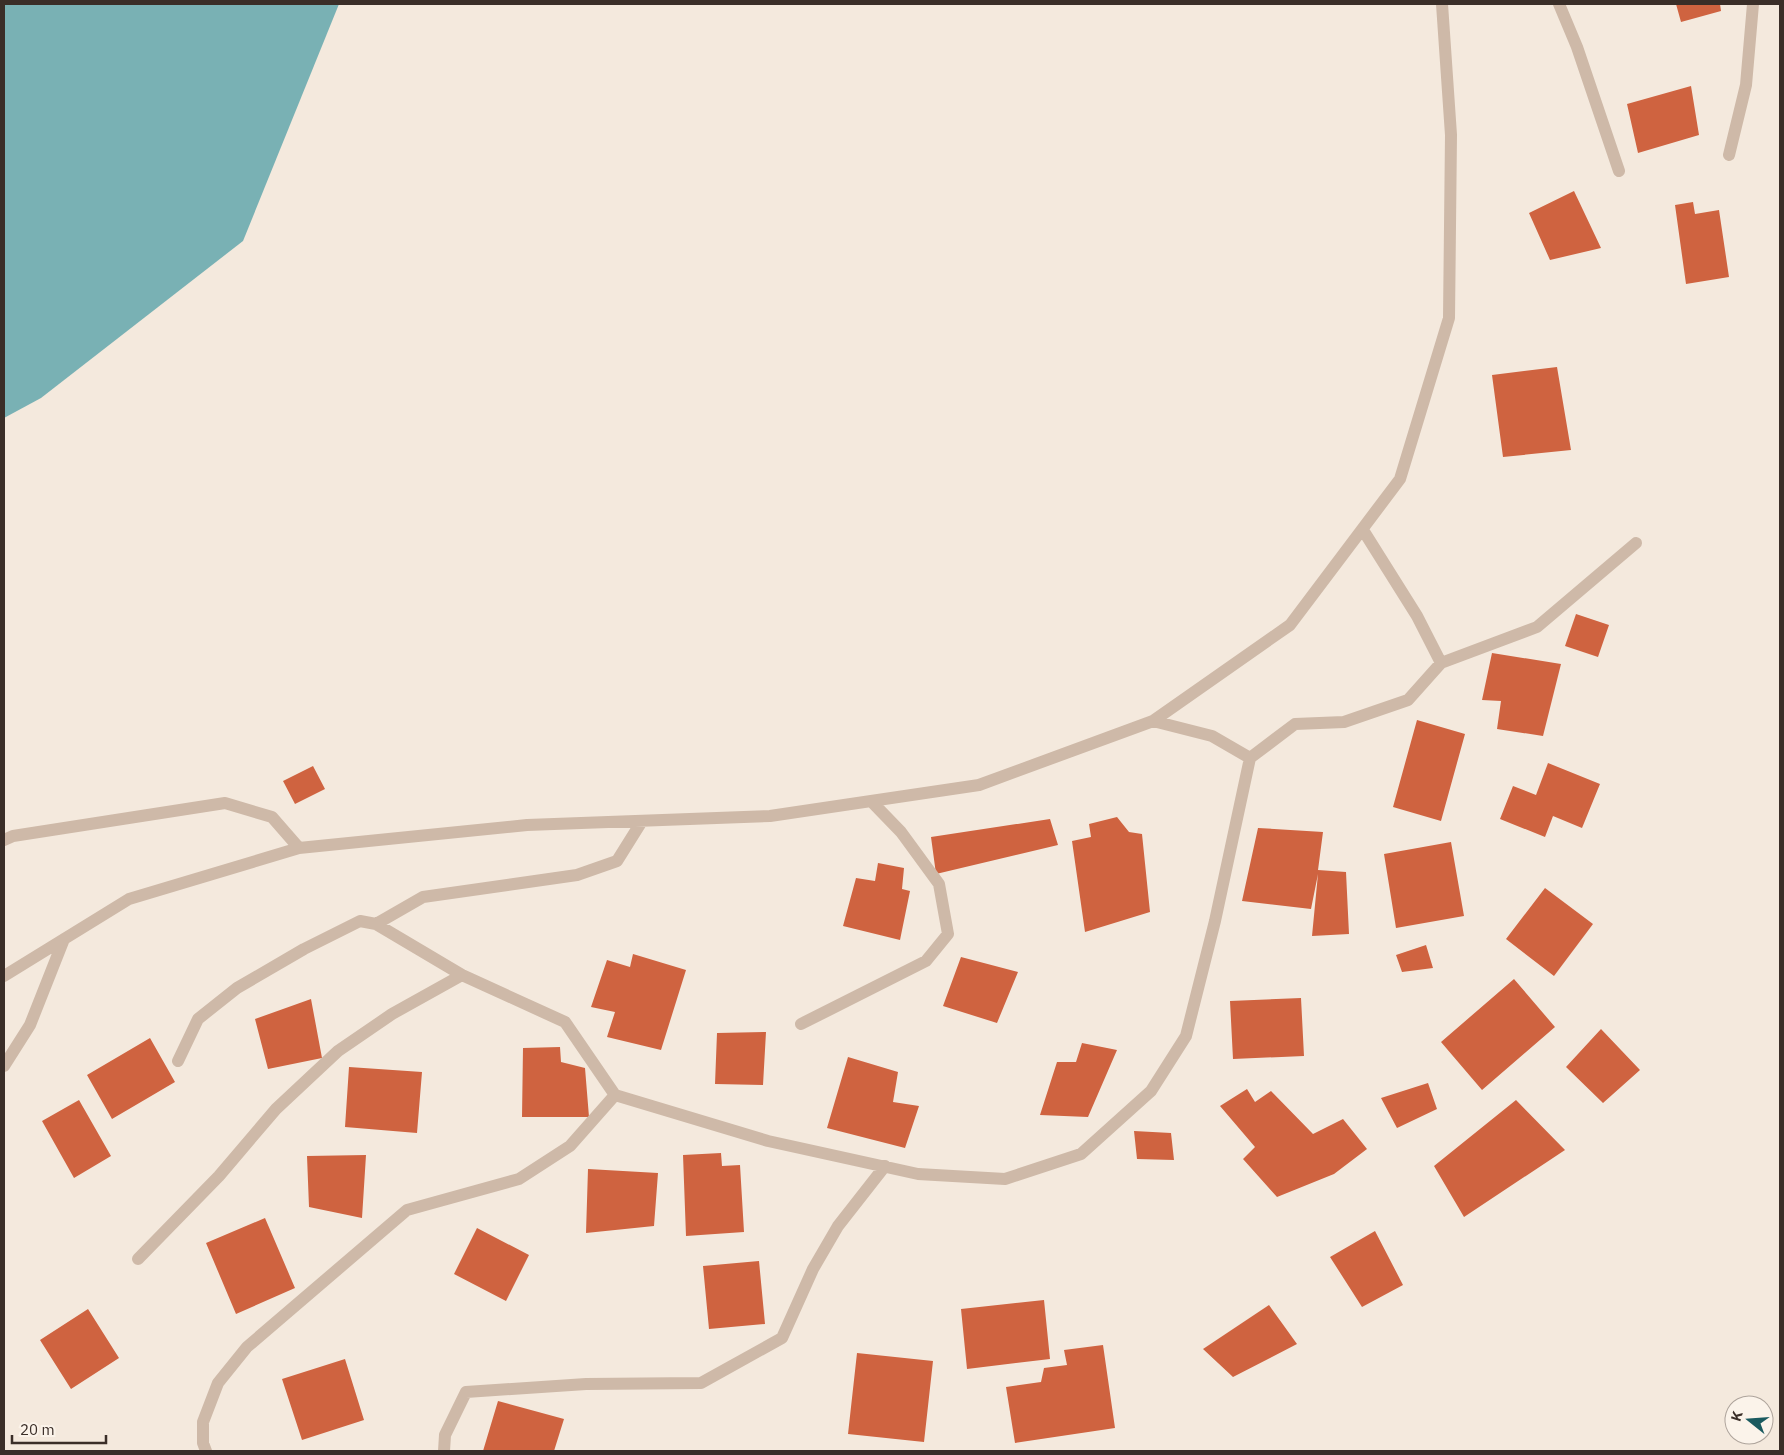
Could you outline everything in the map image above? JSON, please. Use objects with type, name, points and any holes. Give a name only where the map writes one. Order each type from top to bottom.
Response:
[{"type":"street","points":[[4,976],[129,899],[299,848],[527,825],[770,816],[979,785],[1153,721],[1290,625],[1400,479],[1449,318],[1451,135],[1442,4]]},
{"type":"street","points":[[1559,4],[1577,47],[1619,171]]},
{"type":"street","points":[[1728,155],[1746,85],[1753,4]]},
{"type":"street","points":[[1362,530],[1417,616],[1441,663]]},
{"type":"street","points":[[178,1061],[198,1019],[237,988],[304,949],[360,921],[376,924],[462,975],[566,1022],[615,1095],[768,1141],[918,1174],[1005,1179],[1081,1154],[1151,1091],[1186,1036],[1215,921],[1250,758],[1295,724],[1344,722],[1408,700],[1441,663],[1537,627],[1636,543]]},
{"type":"street","points":[[1153,721],[1212,736],[1250,758]]},
{"type":"street","points":[[801,1024],[926,961],[948,934],[939,884],[901,832],[871,801]]},
{"type":"street","points":[[4,840],[13,836],[225,803],[272,817],[299,848]]},
{"type":"street","points":[[376,924],[423,897],[577,874],[617,861],[642,820]]},
{"type":"street","points":[[4,1066],[30,1026],[64,939]]},
{"type":"street","points":[[138,1259],[219,1176],[276,1109],[338,1051],[392,1014],[462,975]]},
{"type":"street","points":[[206,1451],[203,1443],[203,1422],[218,1383],[247,1347],[407,1210],[519,1179],[570,1146],[615,1095]]},
{"type":"street","points":[[444,1451],[445,1435],[466,1392],[586,1384],[701,1383],[782,1338],[813,1269],[838,1226],[885,1166]]},
{"type":"water","points":[[4,4],[339,4],[243,241],[41,398],[4,418]]},
{"type":"building","points":[[1676,4],[1720,4],[1721,11],[1681,22]]},
{"type":"building","points":[[1691,86],[1699,135],[1638,153],[1627,104]]},
{"type":"building","points":[[1574,191],[1601,248],[1550,260],[1529,213]]},
{"type":"building","points":[[1693,202],[1695,214],[1719,210],[1729,277],[1686,284],[1675,205]]},
{"type":"building","points":[[1557,367],[1571,450],[1503,457],[1492,375]]},
{"type":"building","points":[[1576,614],[1609,625],[1598,657],[1565,646]]},
{"type":"building","points":[[1492,653],[1561,664],[1543,736],[1497,729],[1501,701],[1482,700]]},
{"type":"building","points":[[1417,720],[1465,734],[1441,821],[1393,807]]},
{"type":"building","points":[[1548,763],[1600,784],[1582,828],[1553,816],[1545,837],[1500,819],[1513,786],[1536,795]]},
{"type":"building","points":[[313,766],[325,789],[295,804],[283,781]]},
{"type":"building","points":[[1117,817],[1129,832],[1142,834],[1150,912],[1085,932],[1072,841],[1091,837],[1089,824]]},
{"type":"building","points":[[1050,819],[1058,845],[936,874],[931,837]]},
{"type":"building","points":[[1258,828],[1323,832],[1318,870],[1346,872],[1349,934],[1312,936],[1318,874],[1311,909],[1242,901]]},
{"type":"building","points":[[1451,842],[1464,916],[1396,928],[1384,854]]},
{"type":"building","points":[[878,863],[904,868],[902,889],[910,891],[900,940],[843,926],[856,878],[875,881]]},
{"type":"building","points":[[1545,888],[1593,924],[1554,976],[1506,939]]},
{"type":"building","points":[[1426,945],[1433,968],[1402,972],[1396,955]]},
{"type":"building","points":[[633,954],[686,970],[661,1050],[607,1037],[615,1012],[591,1007],[607,960],[630,967]]},
{"type":"building","points":[[961,957],[1018,972],[997,1023],[943,1006]]},
{"type":"building","points":[[1514,979],[1555,1027],[1482,1090],[1441,1042]]},
{"type":"building","points":[[1301,998],[1304,1056],[1233,1059],[1230,1001]]},
{"type":"building","points":[[311,999],[322,1058],[268,1069],[255,1019]]},
{"type":"building","points":[[1601,1029],[1640,1070],[1603,1103],[1566,1067]]},
{"type":"building","points":[[766,1032],[763,1085],[715,1084],[717,1033]]},
{"type":"building","points":[[150,1038],[175,1082],[112,1119],[87,1075]]},
{"type":"building","points":[[1082,1043],[1117,1050],[1088,1117],[1040,1115],[1057,1062],[1076,1062]]},
{"type":"building","points":[[560,1047],[561,1062],[585,1068],[589,1117],[522,1117],[523,1048]]},
{"type":"building","points":[[848,1057],[898,1072],[893,1102],[919,1106],[905,1148],[827,1128]]},
{"type":"building","points":[[349,1067],[422,1072],[417,1133],[345,1127]]},
{"type":"building","points":[[1428,1083],[1437,1109],[1397,1128],[1381,1098]]},
{"type":"building","points":[[1247,1089],[1255,1102],[1271,1091],[1313,1134],[1343,1119],[1367,1149],[1334,1174],[1277,1197],[1243,1159],[1255,1147],[1220,1106]]},
{"type":"building","points":[[79,1100],[111,1156],[74,1178],[42,1121]]},
{"type":"building","points":[[1516,1100],[1565,1150],[1464,1217],[1434,1166]]},
{"type":"building","points":[[1134,1131],[1171,1133],[1174,1160],[1137,1159]]},
{"type":"building","points":[[721,1153],[722,1166],[740,1165],[744,1232],[686,1236],[683,1155]]},
{"type":"building","points":[[366,1155],[362,1218],[309,1207],[307,1156]]},
{"type":"building","points":[[588,1169],[658,1173],[654,1226],[586,1233]]},
{"type":"building","points":[[265,1218],[295,1288],[236,1314],[206,1243]]},
{"type":"building","points":[[477,1228],[529,1255],[506,1301],[454,1274]]},
{"type":"building","points":[[1375,1231],[1403,1285],[1362,1307],[1330,1257]]},
{"type":"building","points":[[759,1261],[765,1324],[709,1329],[703,1266]]},
{"type":"building","points":[[1044,1300],[1050,1359],[967,1369],[961,1309]]},
{"type":"building","points":[[1269,1305],[1297,1344],[1233,1377],[1203,1349]]},
{"type":"building","points":[[88,1309],[119,1358],[71,1389],[40,1340]]},
{"type":"building","points":[[1103,1345],[1115,1428],[1015,1443],[1006,1387],[1041,1382],[1044,1368],[1067,1365],[1064,1350]]},
{"type":"building","points":[[857,1353],[933,1361],[924,1442],[848,1434]]},
{"type":"building","points":[[345,1359],[364,1420],[302,1440],[282,1379]]},
{"type":"building","points":[[498,1401],[564,1419],[554,1451],[483,1451]]}]
